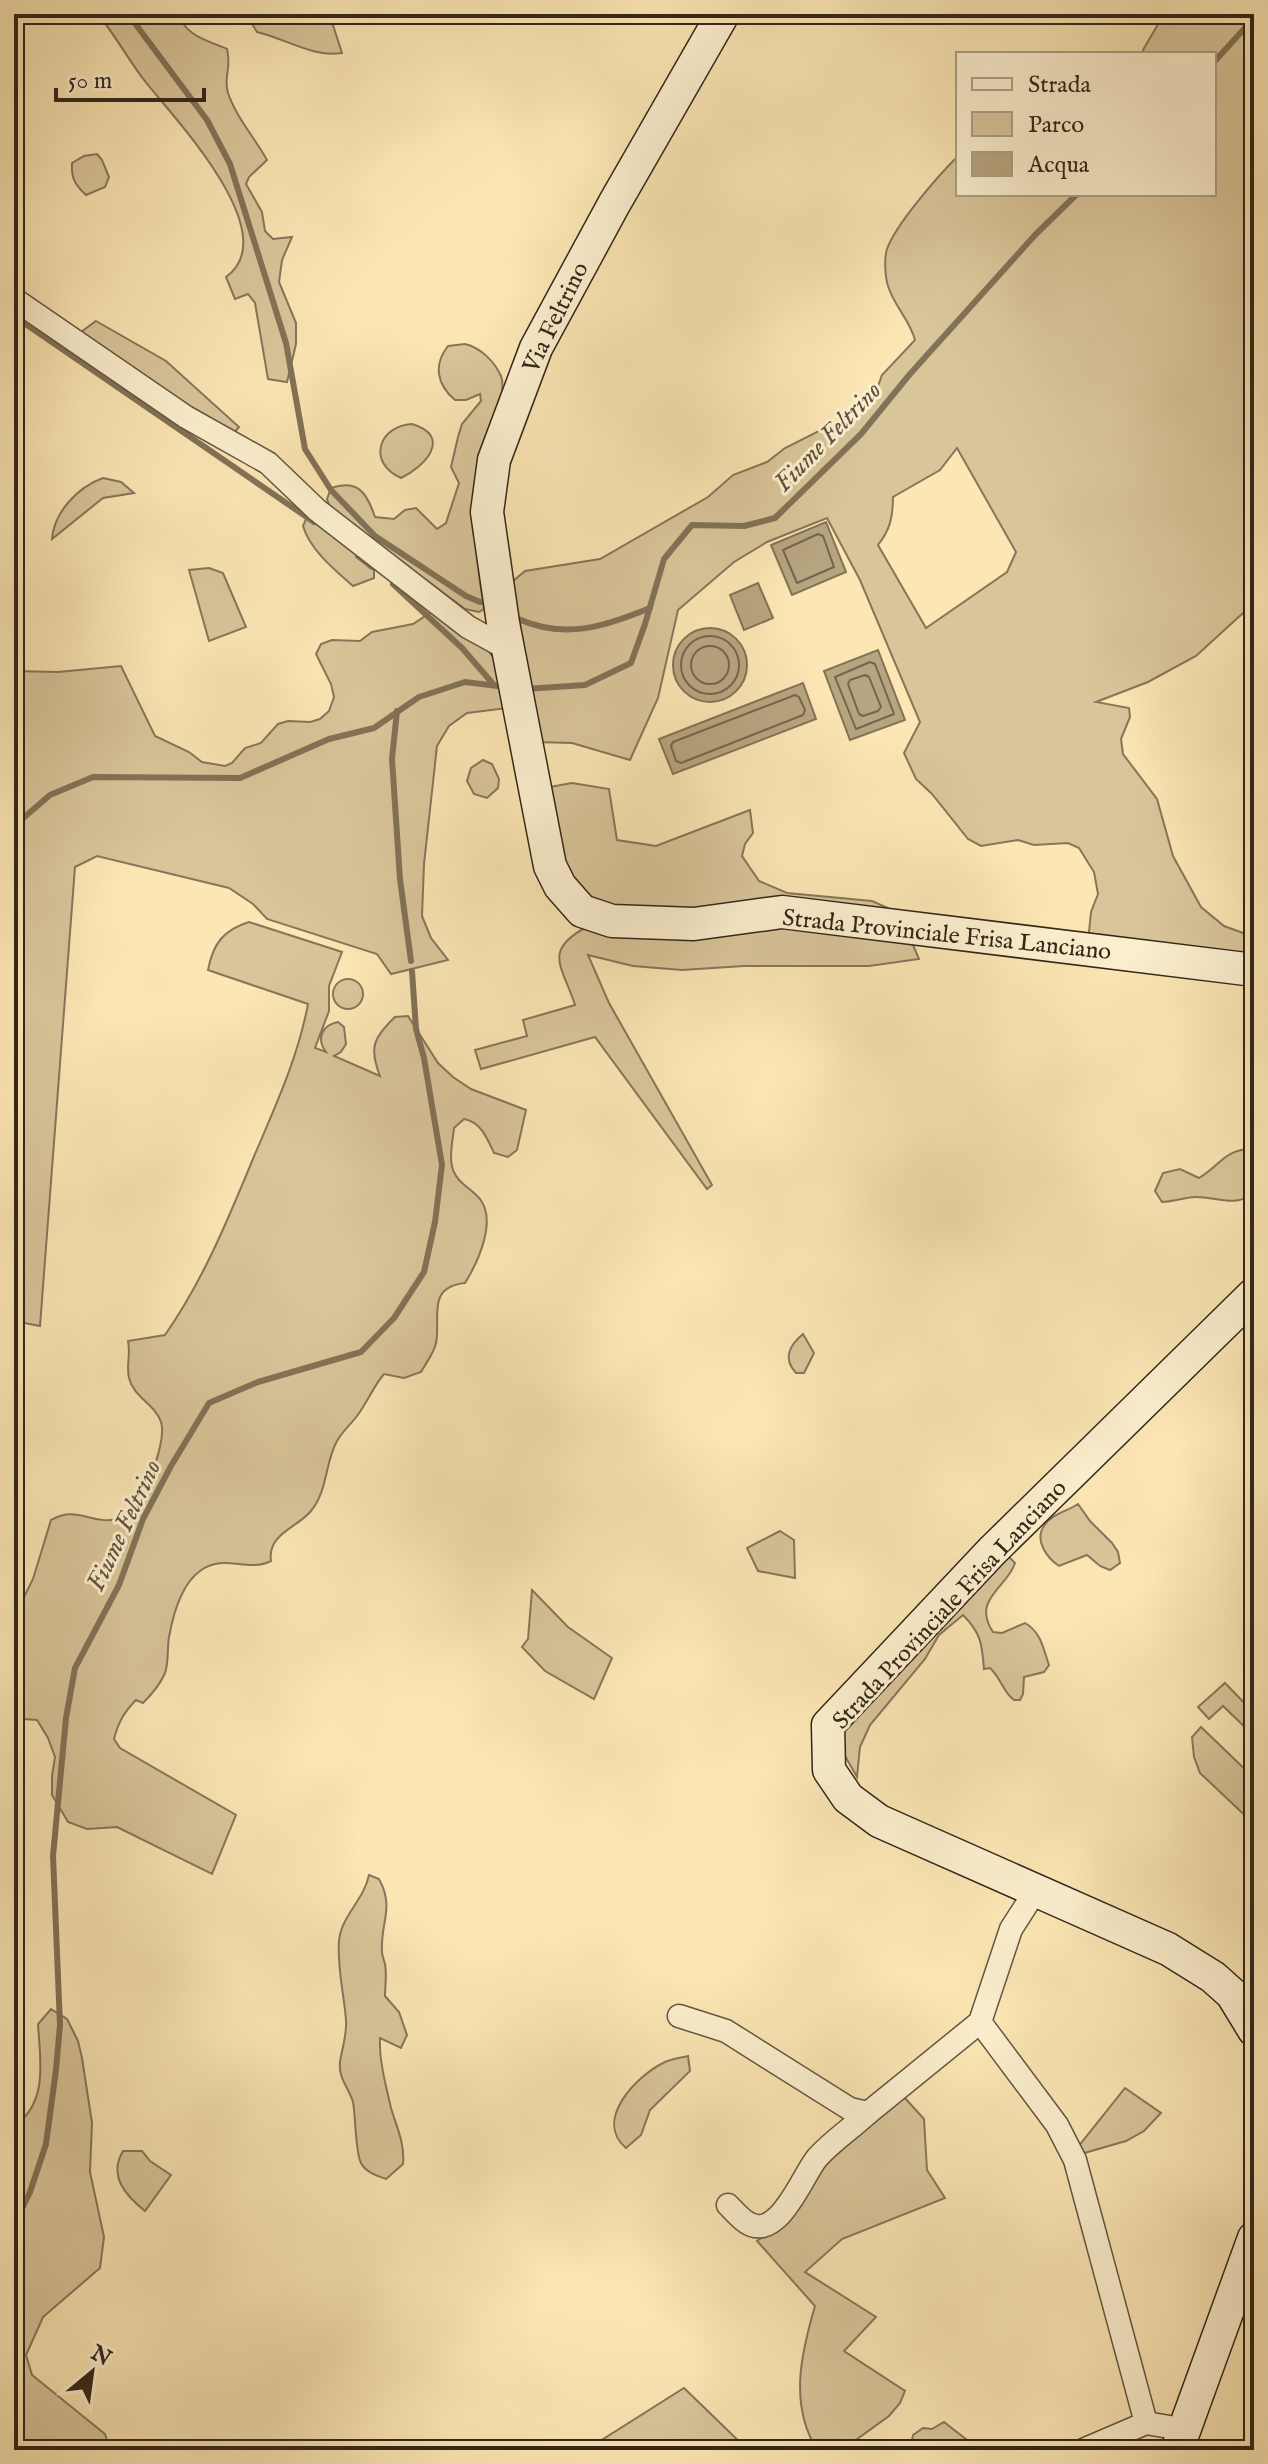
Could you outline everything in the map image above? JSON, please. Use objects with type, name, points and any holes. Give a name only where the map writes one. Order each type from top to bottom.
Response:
[{"type":"street","name":"Via Feltrino","points":[[508,649],[487,512],[494,460],[536,348],[723,14]]},
{"type":"street","points":[[14,299],[186,417],[268,463],[317,510],[468,627],[508,649]]},
{"type":"street","name":"Strada Provinciale Frisa Lanciano","points":[[508,649],[550,866],[560,886],[582,911],[612,921],[694,924],[782,912],[1254,970]]},
{"type":"street","name":"Strada Provinciale Frisa Lanciano","points":[[1254,1294],[992,1551],[828,1725],[829,1770],[848,1798],[879,1821],[1168,1949],[1213,1977],[1232,1994],[1254,2030]]},
{"type":"street","points":[[728,2205],[748,2225],[765,2226],[779,2216],[816,2159],[980,2022],[1011,1929],[1036,1890]]},
{"type":"street","points":[[679,2016],[726,2031],[850,2109],[868,2113]]},
{"type":"street","points":[[980,2022],[1057,2125],[1075,2160],[1146,2423]]},
{"type":"street","points":[[1083,2450],[1146,2423],[1182,2440],[1254,2238]]},
{"type":"green space","points":[[98,14],[178,14],[192,33],[227,49],[226,82],[231,102],[267,160],[246,184],[262,212],[265,231],[273,239],[292,237],[282,260],[279,282],[296,323],[296,344],[287,382],[268,379],[255,303],[248,294],[235,299],[226,277],[241,258],[243,233],[234,206],[199,147],[144,80]]},
{"type":"green space","points":[[246,14],[352,14],[331,19],[342,53],[332,54],[257,32]]},
{"type":"green space","points":[[1164,14],[1254,14],[1254,603],[1196,656],[1148,682],[1096,702],[1129,708],[1130,717],[1121,739],[1123,754],[1157,799],[1173,856],[1201,907],[1224,926],[1254,937],[1254,960],[1088,942],[1091,912],[1098,894],[1094,872],[1079,848],[1068,843],[1034,845],[1018,840],[981,846],[968,839],[916,779],[904,753],[920,722],[860,580],[827,518],[767,542],[734,562],[678,610],[658,698],[630,760],[572,743],[534,742],[506,587],[525,571],[600,559],[708,497],[733,475],[767,462],[785,448],[851,415],[873,400],[882,375],[915,340],[888,286],[885,268],[887,249],[908,214],[956,158],[956,196],[1216,196],[1216,52],[1144,52]],"holes":[[[957,448],[1016,552],[1007,572],[926,628],[878,545],[890,523],[893,497],[940,470]]]},
{"type":"green space","points":[[97,154],[109,177],[105,187],[86,195],[74,181],[72,163],[84,156]]},
{"type":"green space","points":[[96,321],[166,361],[239,427],[234,433],[223,432],[77,335]]},
{"type":"green space","points":[[465,344],[491,360],[503,385],[499,413],[476,500],[476,547],[484,609],[479,612],[465,609],[330,508],[327,499],[331,488],[348,485],[365,495],[375,517],[394,519],[405,510],[416,508],[437,529],[446,523],[459,483],[451,467],[458,437],[462,424],[481,401],[480,394],[466,400],[455,400],[444,388],[439,367],[448,346]]},
{"type":"green space","points":[[412,424],[424,429],[433,443],[419,467],[401,478],[384,464],[381,446],[391,431]]},
{"type":"green space","points":[[103,478],[121,482],[134,493],[103,498],[52,539],[62,510],[76,494]]},
{"type":"green space","points":[[309,512],[374,566],[374,578],[353,586],[324,559],[303,526]]},
{"type":"green space","points":[[209,568],[223,573],[246,627],[209,641],[189,570]]},
{"type":"green space","points":[[433,611],[485,647],[495,659],[508,708],[467,713],[449,726],[437,746],[424,864],[422,916],[431,938],[448,960],[391,974],[377,954],[267,919],[253,904],[229,888],[97,856],[75,867],[40,1326],[14,1321],[14,671],[58,672],[121,666],[155,736],[189,752],[202,762],[225,766],[232,763],[245,748],[261,743],[278,724],[310,722],[320,719],[329,711],[334,697],[316,654],[321,644],[332,640],[360,641],[372,632],[413,624]]},
{"type":"green space","points":[[483,760],[492,764],[499,779],[498,788],[487,798],[474,794],[467,781],[471,768]]},
{"type":"green space","points":[[572,783],[609,789],[617,840],[656,846],[750,810],[753,833],[745,844],[742,856],[759,881],[787,893],[872,901],[888,908],[904,925],[591,905],[563,867],[544,788]]},
{"type":"green space","points":[[249,922],[342,952],[329,986],[329,1011],[315,1048],[326,1052],[321,1042],[322,1033],[338,1022],[344,1027],[346,1044],[334,1056],[380,1076],[375,1044],[395,1017],[408,1016],[438,1063],[453,1077],[471,1089],[526,1110],[517,1150],[508,1157],[494,1153],[475,1123],[464,1119],[454,1128],[452,1166],[485,1208],[486,1230],[480,1253],[465,1283],[453,1286],[440,1297],[436,1343],[421,1372],[404,1378],[384,1374],[361,1411],[337,1441],[317,1503],[305,1517],[278,1538],[271,1552],[271,1561],[253,1565],[227,1563],[209,1566],[188,1584],[176,1610],[169,1637],[165,1673],[143,1703],[136,1700],[132,1704],[117,1728],[114,1739],[120,1748],[236,1815],[212,1874],[117,1827],[87,1829],[68,1822],[52,1795],[55,1757],[48,1738],[37,1720],[23,1719],[14,1726],[14,1617],[33,1579],[51,1520],[69,1514],[100,1520],[117,1519],[126,1514],[143,1491],[160,1445],[161,1422],[132,1385],[128,1373],[128,1341],[165,1335],[192,1292],[225,1224],[292,1062],[308,1004],[208,970],[221,939],[232,929]]},
{"type":"green space","points":[[792,924],[911,940],[919,959],[869,966],[744,966],[682,970],[633,966],[588,955],[609,1003],[712,1185],[707,1189],[595,1037],[481,1069],[475,1050],[527,1036],[523,1020],[575,1005],[561,969],[560,951],[565,943],[588,926]]},
{"type":"green space","points":[[348,979],[359,983],[363,994],[359,1005],[348,1009],[337,1005],[333,994],[337,983]]},
{"type":"green space","points":[[1254,1148],[1254,1193],[1247,1197],[1233,1201],[1192,1197],[1162,1202],[1155,1191],[1163,1173],[1180,1169],[1199,1178],[1229,1155]]},
{"type":"green space","points":[[803,1334],[814,1353],[804,1373],[796,1373],[789,1362],[789,1352]]},
{"type":"green space","points":[[1078,1504],[1118,1552],[1120,1563],[1110,1570],[1087,1555],[1059,1566],[1043,1548],[1040,1537],[1047,1522]]},
{"type":"green space","points":[[780,1531],[794,1540],[795,1578],[758,1571],[747,1548]]},
{"type":"green space","points":[[1008,1556],[1015,1563],[988,1602],[987,1621],[993,1632],[1002,1633],[1025,1623],[1041,1641],[1049,1665],[1044,1672],[1024,1677],[1023,1694],[1020,1700],[1014,1700],[990,1668],[984,1669],[980,1639],[963,1615],[939,1635],[925,1659],[870,1725],[860,1747],[857,1777],[845,1756],[842,1732]]},
{"type":"green space","points":[[532,1590],[568,1627],[612,1658],[594,1699],[545,1671],[522,1647],[528,1639]]},
{"type":"green space","points":[[1225,1683],[1254,1713],[1254,1736],[1223,1706],[1209,1719],[1198,1707]]},
{"type":"green space","points":[[1201,1727],[1254,1778],[1254,1824],[1200,1773],[1192,1737]]},
{"type":"green space","points":[[369,1875],[379,1879],[386,1899],[382,1942],[385,1996],[399,2012],[407,2035],[401,2048],[380,2038],[383,2073],[403,2157],[403,2164],[386,2179],[369,2171],[361,2163],[353,2102],[340,2068],[346,2026],[339,1941],[344,1924]]},
{"type":"green space","points":[[51,2009],[67,2019],[82,2058],[92,2123],[90,2172],[104,2237],[100,2268],[43,2317],[26,2355],[32,2375],[105,2434],[110,2450],[14,2450],[14,2126],[33,2105],[38,2093],[41,2066],[38,2024]]},
{"type":"green space","points":[[688,2056],[690,2071],[650,2110],[641,2135],[626,2148],[617,2137],[614,2125],[622,2100],[653,2069],[669,2060]]},
{"type":"green space","points":[[1125,2088],[1161,2113],[1144,2131],[1126,2141],[1081,2154],[1078,2147]]},
{"type":"green space","points":[[904,2097],[924,2119],[927,2170],[945,2198],[842,2239],[805,2272],[876,2317],[844,2351],[905,2391],[889,2416],[842,2450],[817,2450],[808,2433],[800,2397],[805,2342],[815,2306],[757,2241],[775,2228],[825,2154]]},
{"type":"green space","points":[[123,2151],[142,2151],[150,2161],[171,2175],[145,2211],[131,2199],[118,2177],[117,2169]]},
{"type":"green space","points":[[684,2388],[748,2450],[604,2450],[597,2443]]},
{"type":"green space","points":[[944,2422],[980,2450],[910,2450],[913,2435],[923,2428],[932,2429]]},
{"type":"water","points":[[826,522],[846,572],[792,595],[771,545]]},
{"type":"water","points":[[758,583],[773,618],[744,630],[730,595]]},
{"type":"water","points":[[703,628],[717,628],[731,634],[741,644],[747,665],[745,679],[731,696],[717,702],[703,702],[689,696],[679,686],[673,672],[673,658],[679,644],[689,634]]},
{"type":"water","points":[[878,650],[905,720],[850,740],[824,671]]},
{"type":"water","points":[[803,683],[816,719],[673,774],[659,739]]},
{"type":"waterway","points":[[128,14],[207,120],[230,164],[286,343],[305,449],[331,490],[375,536],[480,602]]},
{"type":"waterway","name":"Fiume Feltrino","points":[[1216,60],[1254,18]]},
{"type":"waterway","name":"Fiume Feltrino","points":[[525,689],[585,685],[631,663],[664,559],[692,525],[744,526],[775,518],[861,434],[910,374],[1035,235],[1075,196]]},
{"type":"waterway","points":[[14,316],[314,522]]},
{"type":"waterway","points":[[358,556],[372,567]]},
{"type":"waterway","points":[[393,584],[462,648],[494,685]]},
{"type":"waterway","points":[[516,618],[534,625],[567,630],[616,621],[650,608]]},
{"type":"waterway","points":[[14,826],[50,795],[93,777],[240,778],[329,739],[374,728],[419,697],[465,682],[506,687]]},
{"type":"waterway","name":"Fiume Feltrino","points":[[397,711],[392,759],[400,879],[411,961]]},
{"type":"waterway","name":"Fiume Feltrino","points":[[14,2225],[30,2192],[46,2144],[56,2070],[60,2025],[53,1856],[66,1718],[75,1668],[119,1585],[143,1519],[209,1403],[258,1382],[361,1352],[394,1318],[424,1272],[435,1222],[442,1165],[424,1058],[416,1029],[412,971]]}]
